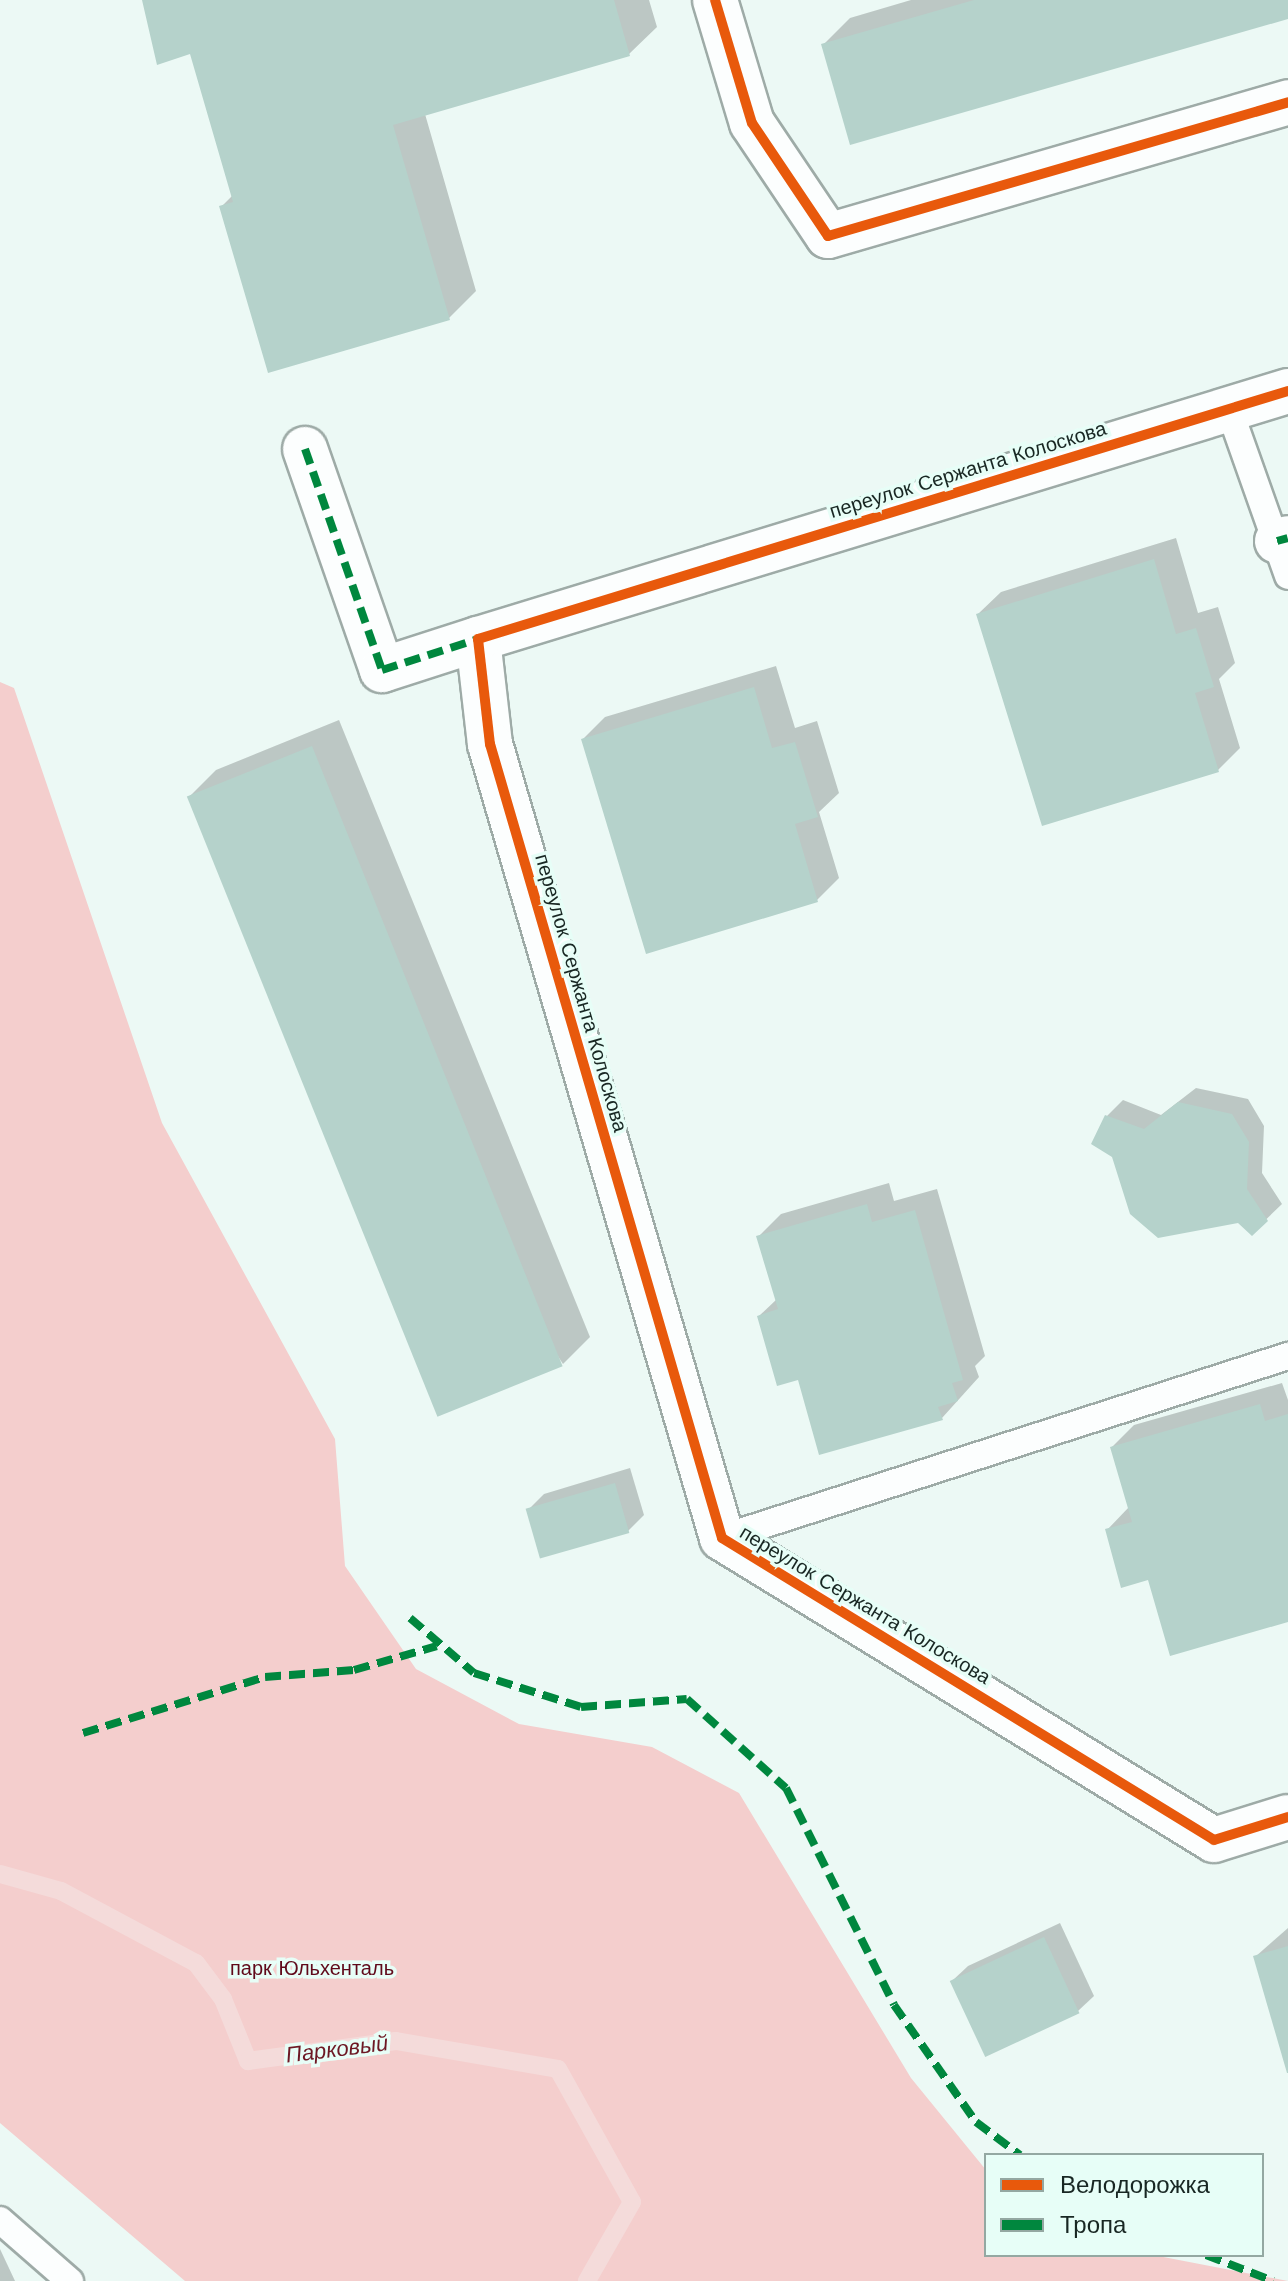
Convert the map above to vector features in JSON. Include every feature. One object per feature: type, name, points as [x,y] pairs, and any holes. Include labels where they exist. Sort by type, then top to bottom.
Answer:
[{"type":"street","points":[[715,0],[752,123],[828,236],[1288,102]]},
{"type":"street","name":"переулок Сержанта Колоскова","points":[[1288,391],[478,639],[490,744],[722,1538],[1214,1840],[1288,1817]]},
{"type":"street","points":[[305,449],[382,670],[478,639]]},
{"type":"lane","points":[[1229,409],[1284,551]]},
{"type":"lane","points":[[722,1538],[1288,1356]]},
{"type":"lane","points":[[0,2220],[70,2281]]},
{"type":"green space","name":"парк Юльхенталь","points":[[0,682],[14,688],[162,1123],[335,1439],[345,1566],[416,1669],[519,1724],[652,1747],[739,1793],[911,2078],[984,2168],[984,2257],[1163,2257],[1288,2281],[185,2281],[0,2123]]},
{"type":"building","points":[[142,0],[614,0],[630,56],[393,125],[450,320],[268,373],[219,206],[233,202],[190,54],[157,65]]},
{"type":"building","points":[[974,0],[1288,0],[1288,19],[850,145],[821,44]]},
{"type":"building","points":[[1154,559],[1176,634],[1196,628],[1214,687],[1195,693],[1219,772],[1042,826],[976,614]]},
{"type":"building","points":[[754,687],[772,748],[795,742],[818,817],[795,824],[818,902],[646,954],[581,739]]},
{"type":"building","points":[[312,746],[563,1366],[437,1417],[187,797]]},
{"type":"building","points":[[1178,1102],[1232,1114],[1249,1142],[1247,1189],[1268,1221],[1252,1236],[1238,1223],[1158,1238],[1130,1214],[1112,1157],[1091,1144],[1105,1115],[1144,1129]]},
{"type":"building","points":[[867,1204],[872,1222],[915,1210],[963,1380],[952,1383],[958,1401],[938,1407],[943,1420],[819,1455],[798,1380],[777,1386],[757,1316],[778,1309],[756,1236]]},
{"type":"building","points":[[1260,1404],[1265,1421],[1288,1414],[1288,1622],[1170,1656],[1148,1580],[1121,1588],[1105,1529],[1132,1522],[1110,1447]]},
{"type":"building","points":[[615,1483],[629,1533],[540,1559],[526,1509]]},
{"type":"building","points":[[1044,1937],[1079,2013],[985,2057],[950,1981]]},
{"type":"building","points":[[1288,1946],[1288,2073],[1287,2073],[1253,1956]]},
{"type":"waterway","name":"Парковый","points":[[0,1874],[61,1891],[196,1963],[223,1999],[248,2061],[396,2041],[558,2069],[632,2202],[587,2281]]},
{"type":"marked path","points":[[305,449],[382,670],[478,639]]},
{"type":"marked path","points":[[1277,541],[1288,538]]},
{"type":"marked path","points":[[410,1618],[474,1673],[581,1707],[687,1699],[786,1788],[894,2005],[976,2122],[1017,2153]]},
{"type":"marked path","points":[[83,1733],[265,1677],[354,1670],[437,1646]]},
{"type":"marked path","points":[[1211,2257],[1273,2281]]},
{"type":"cycle path","points":[[715,0],[752,123],[828,236],[1288,102]]},
{"type":"cycle path","points":[[1288,391],[478,639],[490,744],[722,1538],[1214,1840],[1288,1817]]}]
